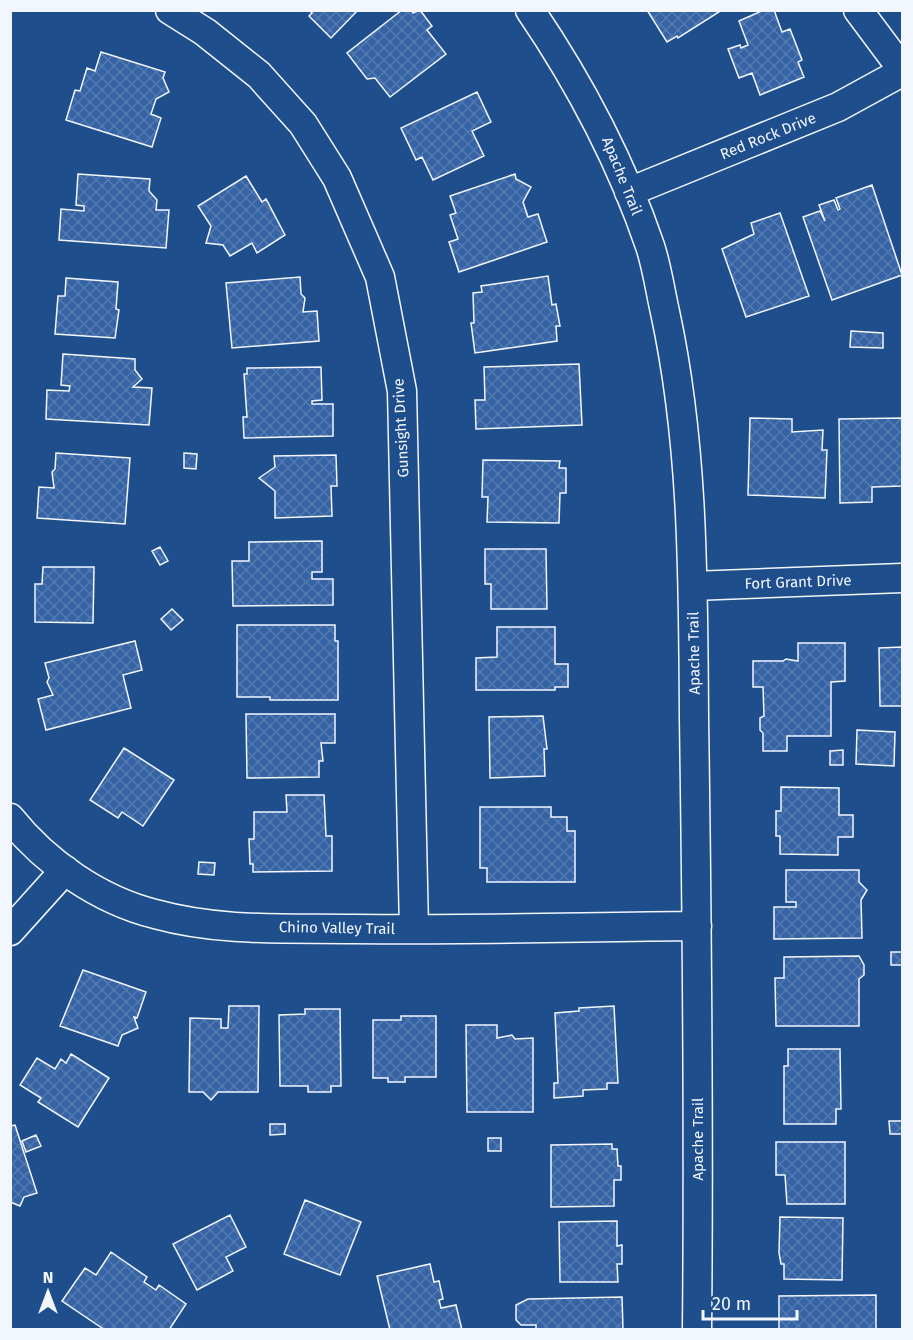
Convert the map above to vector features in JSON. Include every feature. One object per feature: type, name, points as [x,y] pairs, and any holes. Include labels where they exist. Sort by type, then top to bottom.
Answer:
[{"type":"street","name":"Gunsight Drive","points":[[170,10],[205,32],[259,75],[303,124],[337,178],[380,277],[402,391],[414,929]]},
{"type":"street","name":"Apache Trail","points":[[530,10],[598,120],[629,192],[651,249],[675,360],[688,473],[693,586],[697,926],[697,1329]]},
{"type":"street","points":[[858,10],[903,70]]},
{"type":"street","name":"Red Rock Drive","points":[[629,192],[838,107],[903,70]]},
{"type":"street","name":"Fort Grant Drive","points":[[693,586],[903,578]]},
{"type":"street","name":"Chino Valley Trail","points":[[10,818],[27,838],[65,870],[130,906],[203,925],[414,929],[697,926]]},
{"type":"street","points":[[10,931],[65,870]]},
{"type":"building","points":[[309,10],[358,10],[331,38],[309,16],[312,13]]},
{"type":"building","points":[[402,10],[411,10],[413,13],[420,10],[432,26],[427,30],[446,54],[390,97],[375,78],[367,79],[347,53]]},
{"type":"building","points":[[647,10],[722,10],[678,38],[677,36],[667,42]]},
{"type":"building","points":[[764,10],[774,10],[782,32],[790,29],[802,60],[798,62],[804,77],[760,95],[752,73],[739,78],[728,49],[748,45],[739,21]]},
{"type":"building","points":[[101,52],[165,72],[163,78],[169,92],[156,99],[151,114],[161,118],[152,147],[66,120],[75,90],[80,91],[87,68],[95,71]]},
{"type":"building","points":[[477,92],[491,122],[472,131],[484,156],[433,180],[422,157],[416,160],[401,128]]},
{"type":"building","points":[[78,174],[150,179],[149,191],[157,200],[156,210],[169,210],[166,248],[59,240],[61,209],[84,211],[84,206],[76,205]]},
{"type":"building","points":[[515,174],[516,179],[531,187],[523,202],[528,217],[538,214],[547,242],[459,272],[449,242],[458,239],[450,215],[456,213],[450,196]]},
{"type":"building","points":[[246,176],[262,202],[266,199],[285,235],[257,253],[252,243],[230,256],[223,245],[206,243],[211,226],[198,206]]},
{"type":"building","points":[[872,185],[902,275],[832,300],[803,217],[820,211],[825,221],[819,205],[834,200],[838,210],[840,209],[836,198]]},
{"type":"building","points":[[780,213],[809,296],[746,317],[722,249],[754,234],[751,223]]},
{"type":"building","points":[[548,276],[552,305],[556,304],[560,326],[556,326],[557,341],[475,353],[471,323],[474,323],[473,293],[482,292],[481,286]]},
{"type":"building","points":[[300,277],[301,294],[305,298],[303,312],[317,311],[319,341],[232,348],[226,283]]},
{"type":"building","points":[[66,278],[118,282],[116,309],[119,310],[115,338],[55,334],[58,296],[65,296]]},
{"type":"building","points":[[851,331],[883,333],[883,348],[850,347]]},
{"type":"building","points":[[63,354],[135,359],[135,370],[142,379],[133,387],[152,388],[149,425],[46,419],[47,390],[69,391],[70,386],[61,385]]},
{"type":"building","points":[[579,364],[582,425],[476,429],[475,400],[485,400],[484,367]]},
{"type":"building","points":[[321,367],[322,400],[312,401],[312,404],[333,404],[333,436],[244,438],[243,417],[247,417],[244,374],[247,374],[247,368]]},
{"type":"building","points":[[750,418],[792,419],[792,432],[823,430],[822,450],[827,450],[825,498],[748,495]]},
{"type":"building","points":[[902,418],[902,486],[872,487],[872,502],[840,503],[839,419]]},
{"type":"building","points":[[56,453],[130,458],[125,524],[37,518],[39,487],[54,488],[52,472],[55,469]]},
{"type":"building","points":[[184,453],[197,454],[196,469],[184,468]]},
{"type":"building","points":[[336,455],[337,486],[331,486],[332,516],[275,518],[275,491],[259,478],[275,467],[274,456]]},
{"type":"building","points":[[483,460],[560,461],[559,468],[566,468],[566,493],[560,493],[559,523],[487,522],[488,497],[482,497]]},
{"type":"building","points":[[322,541],[322,572],[312,572],[312,579],[333,579],[333,605],[233,606],[232,561],[249,561],[249,542]]},
{"type":"building","points":[[160,547],[168,561],[160,565],[152,551]]},
{"type":"building","points":[[485,549],[546,549],[547,609],[491,609],[491,584],[485,584]]},
{"type":"building","points":[[43,567],[94,567],[93,623],[35,622],[35,584],[42,584]]},
{"type":"building","points":[[172,609],[183,620],[171,630],[161,619]]},
{"type":"building","points":[[237,625],[335,625],[335,641],[338,641],[338,700],[270,700],[270,697],[237,697]]},
{"type":"building","points":[[497,627],[555,627],[555,664],[568,664],[568,687],[555,687],[555,690],[476,690],[476,658],[497,657]]},
{"type":"building","points":[[135,641],[142,670],[123,675],[131,708],[46,730],[38,699],[53,695],[47,682],[49,678],[45,663]]},
{"type":"building","points":[[798,643],[845,643],[845,681],[831,682],[831,736],[787,736],[787,751],[763,751],[760,718],[764,716],[763,687],[753,687],[753,661],[783,661],[786,659],[798,661]]},
{"type":"building","points":[[902,647],[902,706],[880,706],[879,648]]},
{"type":"building","points":[[246,714],[335,714],[335,743],[321,743],[323,761],[319,761],[319,777],[247,778]]},
{"type":"building","points":[[543,716],[547,749],[544,749],[545,776],[490,778],[489,717]]},
{"type":"building","points":[[857,730],[895,732],[894,766],[856,764]]},
{"type":"building","points":[[124,748],[174,780],[143,826],[122,812],[118,818],[90,800]]},
{"type":"building","points":[[843,750],[843,765],[830,765],[830,751]]},
{"type":"building","points":[[781,787],[839,788],[839,815],[853,815],[853,837],[838,837],[838,855],[780,854],[780,836],[776,836],[776,811],[781,811]]},
{"type":"building","points":[[286,795],[324,795],[326,836],[332,836],[332,871],[253,872],[253,864],[250,864],[249,839],[254,839],[254,812],[287,812]]},
{"type":"building","points":[[480,807],[551,807],[551,817],[567,817],[567,831],[575,831],[575,882],[487,882],[487,868],[480,868]]},
{"type":"building","points":[[199,862],[215,863],[214,875],[198,874]]},
{"type":"building","points":[[786,870],[859,870],[859,882],[867,890],[861,900],[862,938],[774,939],[774,907],[796,907],[796,902],[786,902]]},
{"type":"building","points":[[891,952],[902,952],[902,965],[891,965]]},
{"type":"building","points":[[859,956],[864,965],[864,975],[859,979],[859,1026],[776,1026],[775,978],[784,978],[784,957]]},
{"type":"building","points":[[83,970],[146,992],[137,1018],[134,1017],[138,1028],[122,1035],[118,1046],[60,1026]]},
{"type":"building","points":[[229,1006],[259,1006],[258,1092],[218,1092],[211,1100],[203,1092],[189,1092],[190,1018],[221,1019],[221,1028],[228,1028]]},
{"type":"building","points":[[614,1006],[618,1083],[607,1083],[607,1089],[583,1090],[583,1096],[554,1098],[554,1083],[558,1083],[555,1013],[579,1011],[579,1008]]},
{"type":"building","points":[[305,1009],[340,1009],[341,1086],[331,1086],[331,1092],[308,1092],[308,1086],[280,1086],[279,1015],[305,1014]]},
{"type":"building","points":[[401,1016],[436,1016],[436,1077],[405,1077],[405,1082],[388,1082],[388,1078],[373,1078],[373,1020],[401,1020]]},
{"type":"building","points":[[466,1025],[497,1025],[497,1038],[512,1035],[515,1039],[533,1038],[533,1112],[467,1112]]},
{"type":"building","points":[[788,1049],[840,1049],[841,1109],[836,1109],[836,1124],[784,1124],[784,1066],[788,1066]]},
{"type":"building","points":[[71,1054],[109,1078],[78,1127],[38,1102],[41,1098],[20,1085],[37,1058],[55,1069],[61,1059],[66,1063]]},
{"type":"building","points":[[889,1121],[902,1121],[902,1134],[890,1134]]},
{"type":"building","points":[[270,1124],[285,1124],[285,1134],[270,1135]]},
{"type":"building","points":[[15,1125],[37,1193],[24,1197],[20,1206],[10,1202],[10,1126]]},
{"type":"building","points":[[36,1135],[41,1146],[26,1152],[22,1141]]},
{"type":"building","points":[[488,1138],[501,1138],[501,1151],[488,1151]]},
{"type":"building","points":[[776,1142],[845,1142],[845,1204],[787,1204],[785,1175],[776,1175]]},
{"type":"building","points":[[612,1144],[612,1149],[617,1149],[618,1166],[621,1166],[621,1180],[614,1180],[614,1206],[551,1207],[551,1145]]},
{"type":"building","points":[[305,1200],[361,1222],[340,1275],[284,1254]]},
{"type":"building","points":[[230,1215],[246,1247],[226,1257],[233,1271],[197,1290],[173,1244]]},
{"type":"building","points":[[780,1217],[843,1218],[842,1280],[784,1279],[784,1264],[781,1264],[779,1253]]},
{"type":"building","points":[[617,1221],[617,1246],[622,1245],[622,1264],[617,1264],[618,1282],[560,1282],[559,1222]]},
{"type":"building","points":[[111,1252],[147,1277],[144,1282],[156,1290],[159,1285],[186,1304],[169,1330],[105,1330],[62,1301],[85,1268],[96,1275]]},
{"type":"building","points":[[430,1264],[434,1282],[439,1281],[443,1299],[439,1300],[441,1308],[456,1305],[462,1330],[390,1330],[377,1276]]},
{"type":"building","points":[[876,1295],[876,1330],[779,1330],[779,1296]]},
{"type":"building","points":[[622,1297],[623,1329],[536,1330],[536,1325],[521,1325],[516,1320],[516,1305],[528,1299]]}]
